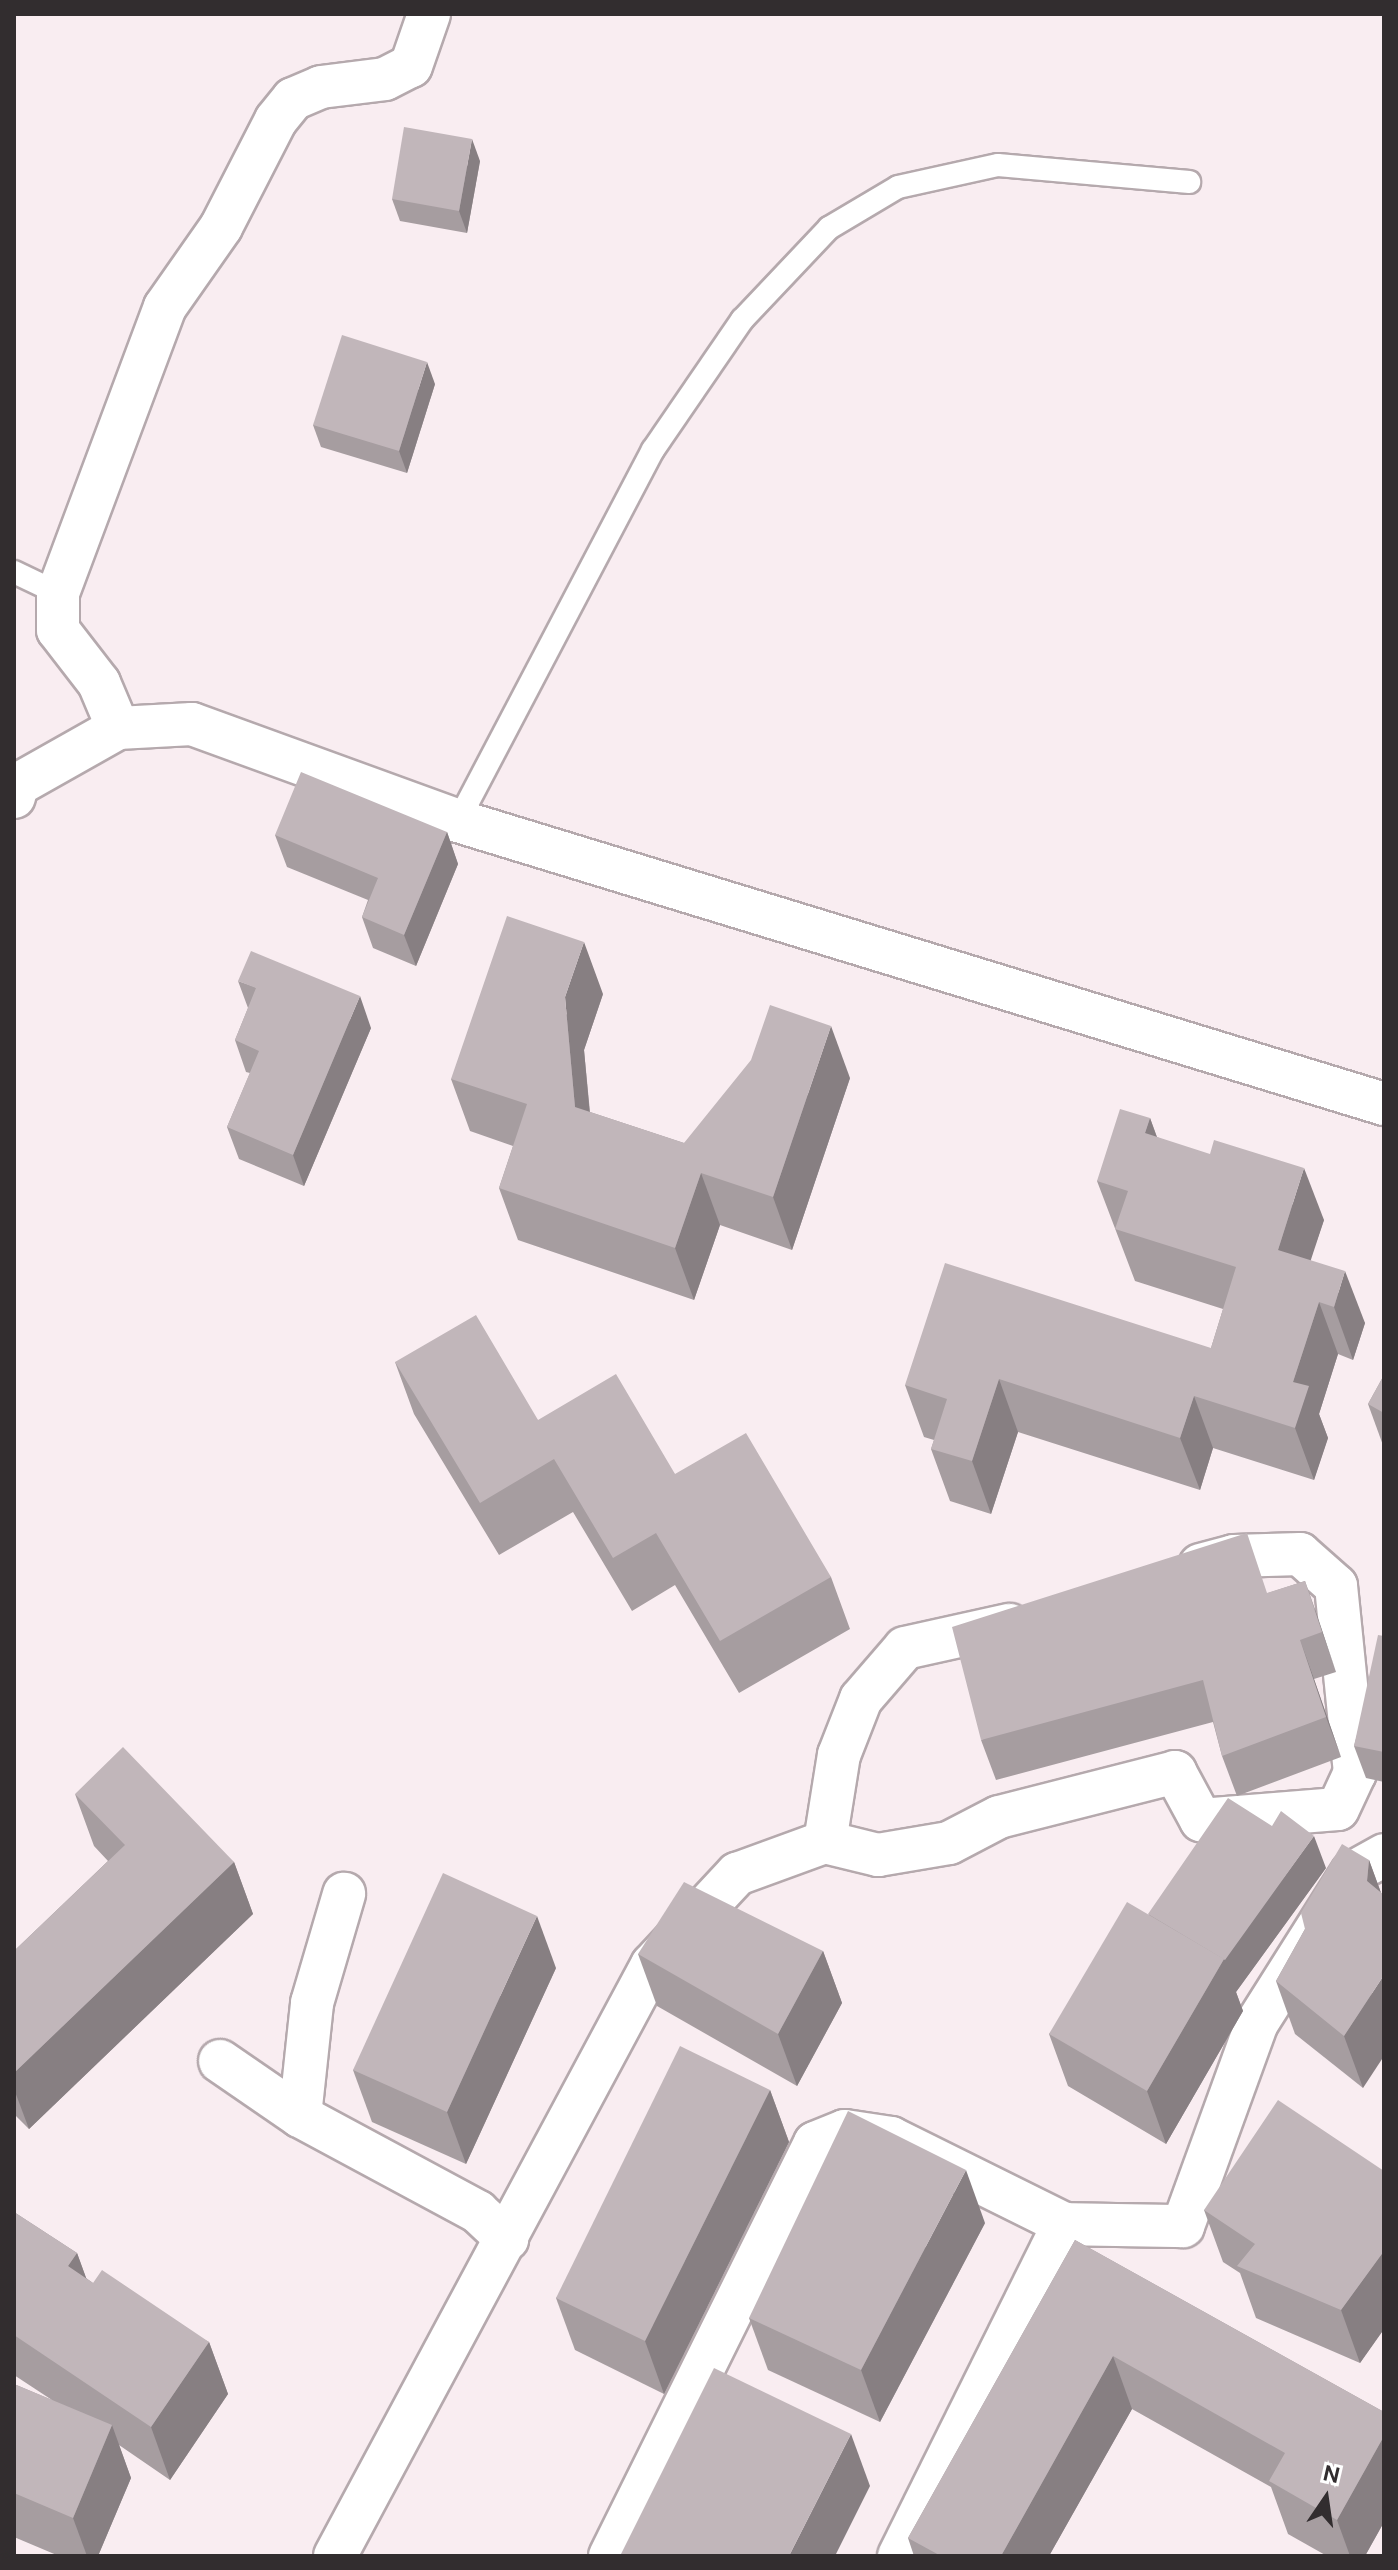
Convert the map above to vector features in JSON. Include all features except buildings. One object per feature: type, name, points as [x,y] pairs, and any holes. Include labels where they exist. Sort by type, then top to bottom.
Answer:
[{"type":"street","points":[[118,728],[99,683],[58,630],[58,593],[165,307],[221,227],[276,120],[293,99],[321,87],[385,79],[411,66],[429,14]]},
{"type":"street","points":[[14,797],[17,785],[118,728],[192,724],[458,821],[1384,1104]]},
{"type":"street","points":[[335,2556],[652,1965],[737,1874],[825,1842],[878,1855],[949,1843],[999,1817],[1175,1772],[1201,1820],[1338,1809],[1355,1773],[1336,1586],[1300,1554],[1234,1556],[1167,1571]]},
{"type":"street","points":[[825,1842],[844,1741],[861,1699],[905,1648],[1003,1627],[1042,1608]]},
{"type":"street","points":[[610,2556],[710,2392],[815,2143],[845,2131],[891,2138],[1064,2224],[1183,2226],[1257,2023],[1352,1873],[1384,1855]]},
{"type":"street","points":[[300,2116],[312,2003],[344,1894]]},
{"type":"street","points":[[220,2061],[300,2116],[478,2212],[507,2239]]},
{"type":"street","points":[[899,2556],[1064,2224]]},
{"type":"lane","points":[[458,821],[653,450],[742,320],[829,228],[898,187],[998,165],[1189,182]]},
{"type":"lane","points":[[14,572],[58,593]]}]
